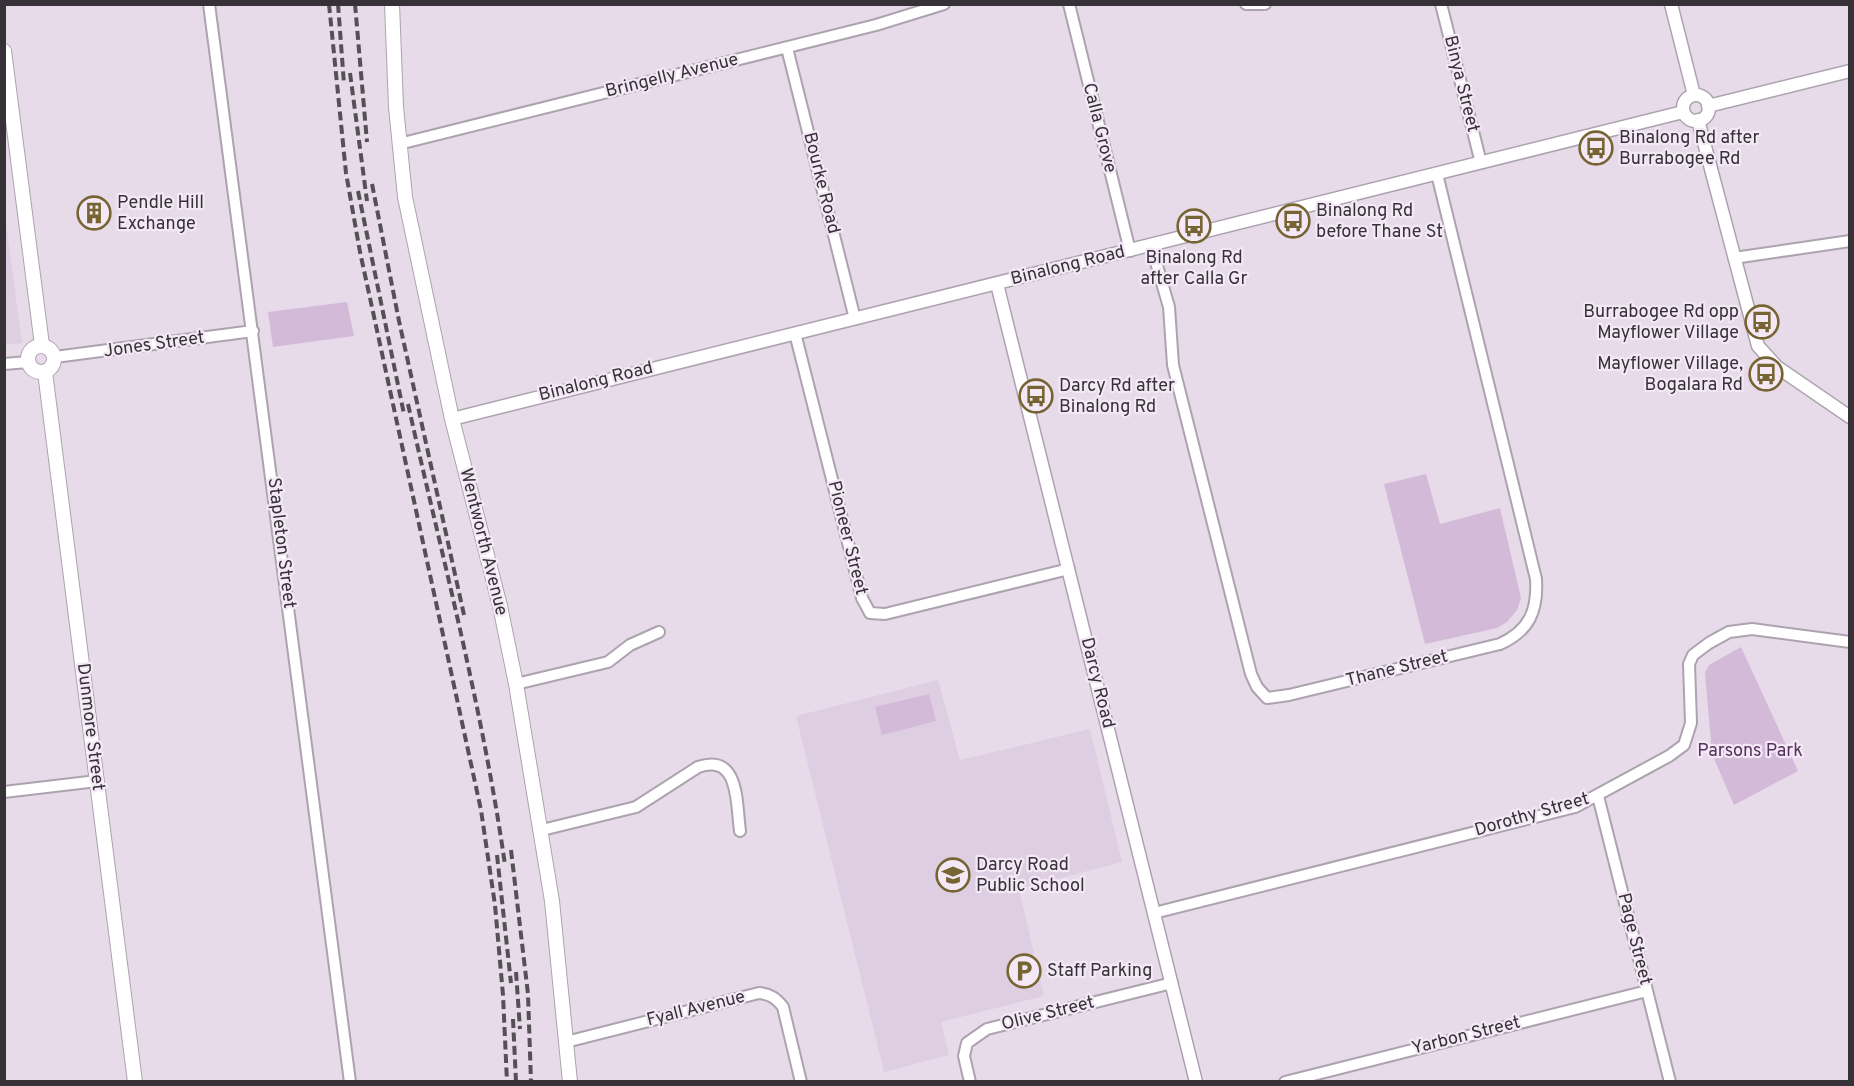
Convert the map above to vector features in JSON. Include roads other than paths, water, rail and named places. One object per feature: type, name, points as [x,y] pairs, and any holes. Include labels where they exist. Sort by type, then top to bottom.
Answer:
[{"type":"main road","name":"Wentworth Avenue","points":[[392,4],[399,144],[405,196],[452,419],[500,606],[516,684],[552,901],[570,1082]]},
{"type":"main road","points":[[4,51],[42,345]]},
{"type":"main road","points":[[42,345],[51,350],[55,357],[54,365],[45,372],[33,369],[28,362],[32,349],[42,345]]},
{"type":"main road","name":"Dunmore Street","points":[[45,372],[135,1082]]},
{"type":"street","name":"Stapleton Street","points":[[209,4],[350,1082]]},
{"type":"street","name":"Bringelly Avenue","points":[[399,144],[787,48],[944,4]]},
{"type":"street","name":"Calla Grove","points":[[1069,4],[1130,251]]},
{"type":"street","points":[[1246,4],[1265,4]]},
{"type":"street","name":"Binya Street","points":[[1441,4],[1481,163]]},
{"type":"street","points":[[1671,4],[1694,95]]},
{"type":"street","name":"Bourke Road","points":[[787,48],[855,319]]},
{"type":"street","points":[[1708,106],[1850,71]]},
{"type":"street","points":[[1694,95],[1704,99],[1708,106],[1706,115],[1698,120],[1690,120],[1683,112],[1684,102],[1694,95]]},
{"type":"street","name":"Binalong Road","points":[[452,419],[1683,112]]},
{"type":"street","points":[[1698,120],[1752,328],[1762,353],[1777,367],[1850,417]]},
{"type":"street","name":"Thane Street","points":[[1151,246],[1169,307],[1173,365],[1251,674],[1257,687],[1267,698],[1289,695],[1500,644],[1525,628],[1534,614],[1537,597],[1536,579],[1437,174]]},
{"type":"street","points":[[1734,258],[1850,241]]},
{"type":"street","name":"Darcy Road","points":[[998,284],[1197,1082]]},
{"type":"street","name":"Jones Street","points":[[55,357],[253,331]]},
{"type":"street","name":"Pioneer Street","points":[[795,333],[862,598],[870,613],[885,614],[1069,569]]},
{"type":"street","points":[[4,364],[28,362]]},
{"type":"street","name":"Dorothy Street","points":[[1154,913],[1575,807],[1669,756],[1684,745],[1691,723],[1689,664],[1693,655],[1709,643],[1729,632],[1752,629],[1850,642]]},
{"type":"street","points":[[516,684],[608,662],[630,645],[659,632]]},
{"type":"street","points":[[542,830],[636,807],[698,767],[709,763],[719,765],[732,776],[740,831]]},
{"type":"street","points":[[4,792],[97,781]]},
{"type":"street","name":"Page Street","points":[[1598,796],[1670,1082]]},
{"type":"street","name":"Olive Street","points":[[970,1082],[964,1056],[967,1043],[981,1032],[1172,983]]},
{"type":"street","name":"Yarbon Street","points":[[1285,1082],[1647,991]]},
{"type":"street","name":"Fyall Avenue","points":[[566,1042],[759,993],[768,994],[777,999],[783,1007],[801,1082]]},
{"type":"railway","points":[[329,4],[346,173],[360,252],[481,810],[495,905],[503,995],[507,1082]]},
{"type":"railway","points":[[338,4],[344,84]]},
{"type":"railway","points":[[355,4],[367,142]]},
{"type":"railway","points":[[350,73],[367,201]]},
{"type":"railway","points":[[372,184],[399,321],[464,615]]},
{"type":"railway","points":[[358,191],[404,414]]},
{"type":"railway","points":[[408,404],[474,691],[505,865]]},
{"type":"railway","points":[[511,850],[528,994],[531,1082]]},
{"type":"railway","points":[[497,855],[511,983]]},
{"type":"railway","points":[[516,972],[520,1029]]},
{"type":"railway","points":[[513,1019],[516,1082]]},
{"type":"place","name":"Binalong Rd after Burrabogee Rd","points":[[1596,148]]},
{"type":"place","name":"Pendle Hill Exchange","points":[[94,213]]},
{"type":"place","name":"Binalong Rd before Thane St","points":[[1293,221]]},
{"type":"place","name":"Binalong Rd after Calla Gr","points":[[1194,226]]},
{"type":"place","name":"Burrabogee Rd opp Mayflower Village","points":[[1762,322]]},
{"type":"place","name":"Mayflower Village, Bogalara Rd","points":[[1766,374]]},
{"type":"place","name":"Darcy Rd after Binalong Rd","points":[[1036,396]]},
{"type":"place","name":"Darcy Road Public School","points":[[953,875]]},
{"type":"place","name":"Staff Parking","points":[[1024,971]]},
{"type":"park label","name":"Parsons Park","points":[[1750,751]]}]
